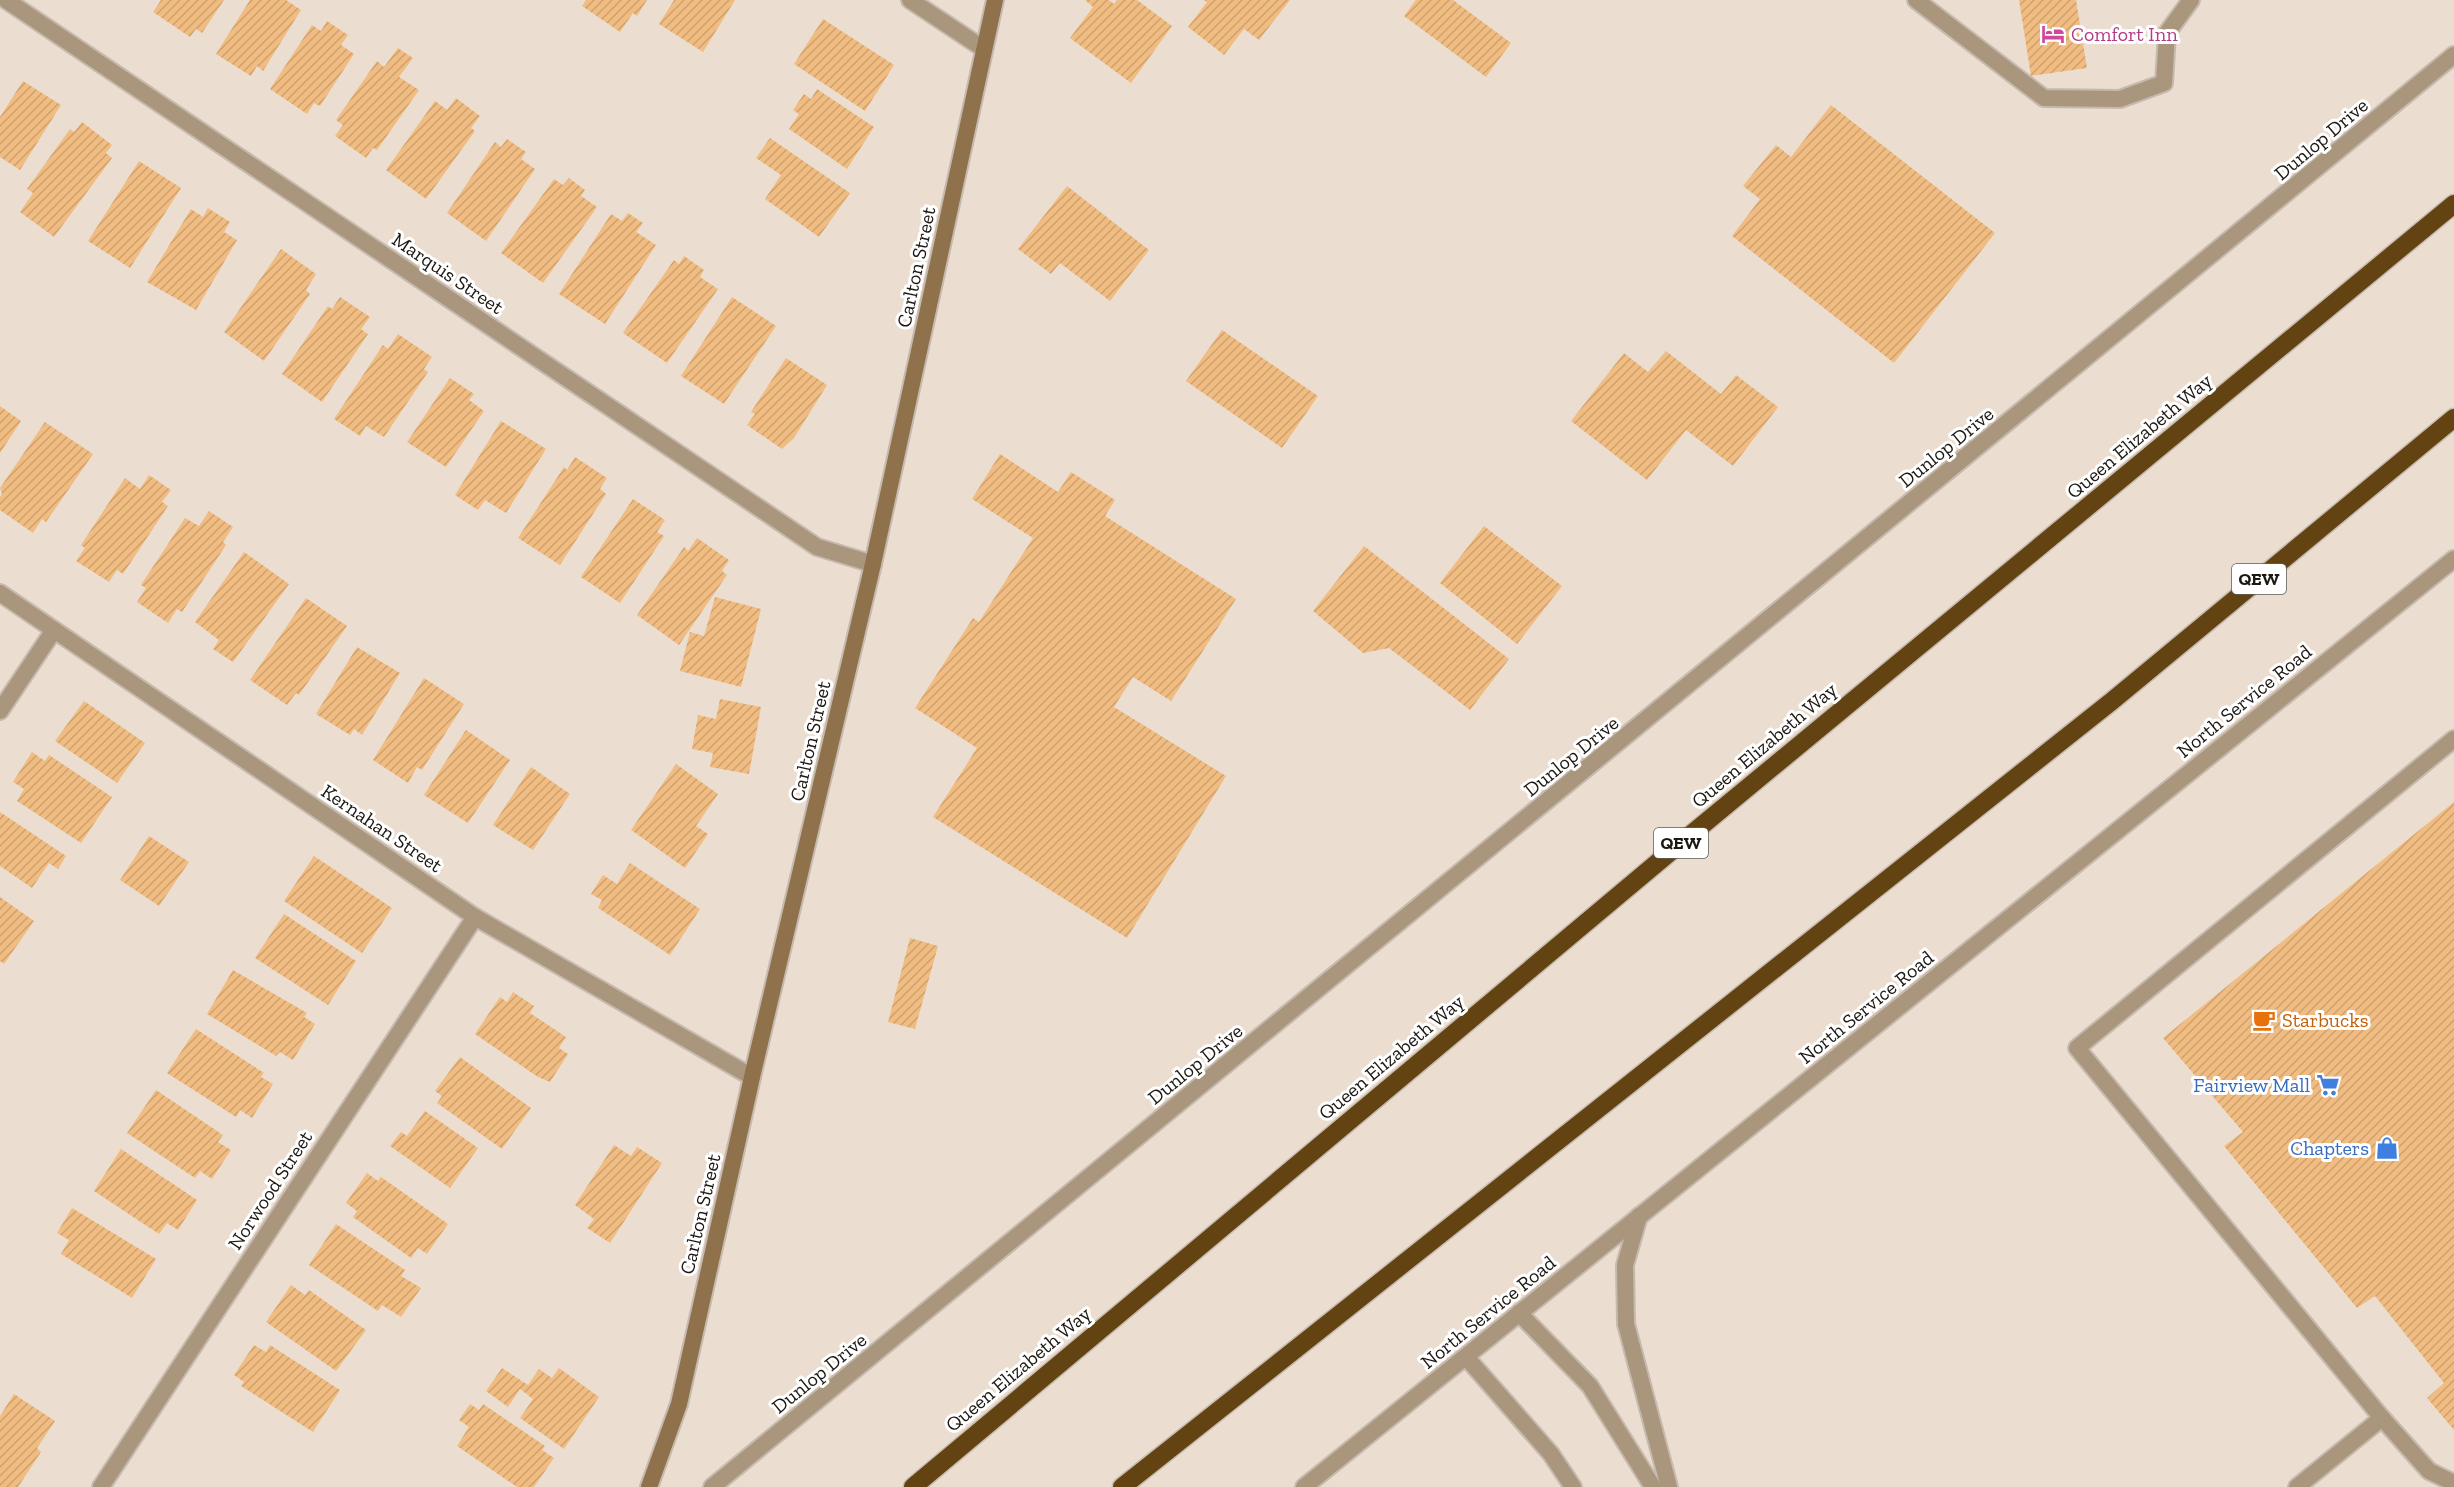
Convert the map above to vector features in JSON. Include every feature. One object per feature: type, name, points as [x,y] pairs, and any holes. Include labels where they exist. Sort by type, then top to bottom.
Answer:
[{"type":"highway","name":"Queen Elizabeth Way","points":[[913,1487],[1703,825],[2454,204]]},
{"type":"highway","name":"QEW","points":[[1122,1487],[2104,708],[2454,418]]},
{"type":"main road","name":"Carlton Street","points":[[650,1487],[679,1404],[752,1077],[873,564],[995,0]]},
{"type":"street","name":"Marquis Street","points":[[6,0],[817,547],[873,564]]},
{"type":"street","points":[[910,0],[984,49]]},
{"type":"street","points":[[1916,0],[2044,98],[2120,99],[2164,83],[2167,33],[2191,0]]},
{"type":"street","name":"Dunlop Drive","points":[[712,1487],[2454,55]]},
{"type":"street","name":"North Service Road","points":[[1304,1487],[2454,559]]},
{"type":"street","name":"Kernahan Street","points":[[0,593],[475,916],[752,1077]]},
{"type":"street","points":[[0,711],[54,630]]},
{"type":"street","points":[[2454,739],[2077,1048],[2382,1418],[2429,1471],[2454,1483]]},
{"type":"street","name":"Norwood Street","points":[[101,1487],[475,916]]},
{"type":"street","points":[[1640,1216],[1625,1265],[1626,1324],[1669,1487]]},
{"type":"street","points":[[1519,1313],[1590,1386],[1653,1487]]},
{"type":"street","points":[[1466,1357],[1551,1454],[1573,1487]]},
{"type":"street","points":[[2297,1487],[2382,1418]]},
{"type":"building","points":[[161,0],[224,0],[202,33],[196,29],[190,37],[153,12]]},
{"type":"building","points":[[250,0],[286,0],[301,10],[263,71],[257,66],[251,76],[216,54]]},
{"type":"building","points":[[586,0],[647,0],[637,16],[633,13],[620,32],[582,6]]},
{"type":"building","points":[[674,0],[735,0],[703,52],[659,24]]},
{"type":"building","points":[[1085,0],[1109,0],[1114,4],[1117,0],[1137,0],[1172,26],[1131,83],[1070,38],[1093,7]]},
{"type":"building","points":[[1204,0],[1290,0],[1259,40],[1244,29],[1224,55],[1188,27],[1207,2]]},
{"type":"building","points":[[1416,0],[1453,0],[1511,43],[1486,77],[1404,16]]},
{"type":"building","name":"Comfort Inn","points":[[2019,0],[2076,0],[2087,68],[2031,76]]},
{"type":"building","points":[[823,19],[894,65],[865,111],[794,64]]},
{"type":"building","points":[[327,21],[348,35],[341,45],[354,54],[320,106],[314,103],[307,114],[270,89],[312,25],[321,31]]},
{"type":"building","points":[[398,48],[413,58],[399,77],[419,90],[377,150],[373,148],[366,158],[335,136],[343,125],[336,120],[377,61],[384,67]]},
{"type":"building","points":[[23,81],[61,105],[20,170],[0,157],[0,117]]},
{"type":"building","points":[[817,89],[874,127],[847,169],[789,129],[799,114],[793,110],[804,94],[811,99]]},
{"type":"building","points":[[456,98],[480,116],[471,128],[475,131],[426,199],[386,170],[435,101],[447,110]]},
{"type":"building","points":[[1831,105],[1995,233],[1894,363],[1732,236],[1760,199],[1743,186],[1776,145],[1791,157]]},
{"type":"building","points":[[82,122],[112,145],[106,153],[112,158],[54,237],[20,212],[33,193],[27,189],[70,129],[74,132]]},
{"type":"building","points":[[770,138],[850,193],[819,237],[765,199],[781,175],[756,158]]},
{"type":"building","points":[[507,139],[526,152],[521,159],[535,169],[486,241],[447,213],[495,142],[501,147]]},
{"type":"building","points":[[139,161],[181,188],[130,268],[88,241]]},
{"type":"building","points":[[569,178],[585,190],[581,196],[597,207],[543,283],[501,253],[554,179],[563,185]]},
{"type":"building","points":[[1067,186],[1149,250],[1110,301],[1060,263],[1051,274],[1018,249]]},
{"type":"building","points":[[208,208],[230,222],[224,232],[237,240],[196,310],[147,282],[191,209],[203,217]]},
{"type":"building","points":[[628,213],[643,223],[636,232],[656,245],[605,324],[559,294],[611,214],[622,221]]},
{"type":"building","points":[[281,249],[316,274],[306,290],[310,294],[264,361],[224,332]]},
{"type":"building","points":[[684,256],[704,270],[700,277],[718,289],[667,363],[623,333],[674,260],[679,264]]},
{"type":"building","points":[[340,297],[370,317],[361,329],[368,334],[322,402],[282,374],[328,306],[332,309]]},
{"type":"building","points":[[732,297],[776,326],[724,404],[681,376]]},
{"type":"building","points":[[1222,330],[1318,396],[1282,448],[1186,381]]},
{"type":"building","points":[[398,334],[432,357],[424,369],[428,372],[384,437],[366,426],[360,436],[334,419],[383,345],[388,349]]},
{"type":"building","points":[[1666,351],[1721,394],[1736,375],[1778,407],[1733,466],[1686,430],[1647,480],[1571,421],[1624,353],[1648,372]]},
{"type":"building","points":[[786,358],[827,385],[794,438],[782,449],[747,425],[755,414],[751,412]]},
{"type":"building","points":[[450,378],[474,394],[469,400],[484,411],[446,467],[407,442]]},
{"type":"building","points":[[0,406],[21,421],[0,453]]},
{"type":"building","points":[[501,421],[546,449],[506,513],[485,500],[478,510],[455,495]]},
{"type":"building","points":[[45,422],[93,454],[46,522],[42,519],[33,533],[0,510],[2,494],[0,488]]},
{"type":"building","points":[[1000,454],[1058,492],[1071,472],[1115,500],[1105,516],[1236,599],[1171,701],[1133,677],[1114,707],[1226,776],[1127,938],[933,817],[977,748],[915,708],[973,618],[979,622],[1033,538],[972,499]]},
{"type":"building","points":[[575,457],[607,478],[600,489],[606,494],[560,565],[518,538],[564,467],[567,470]]},
{"type":"building","points":[[149,475],[171,490],[162,502],[168,506],[123,574],[117,570],[109,582],[76,561],[85,548],[81,545],[125,478],[140,489]]},
{"type":"building","points":[[633,499],[665,520],[657,532],[664,536],[620,603],[581,577]]},
{"type":"building","points":[[209,511],[233,527],[223,542],[226,545],[182,612],[177,609],[168,623],[137,602],[146,588],[141,585],[185,518],[199,526]]},
{"type":"building","points":[[1484,526],[1562,586],[1517,644],[1440,583]]},
{"type":"building","points":[[697,538],[729,560],[722,571],[727,575],[679,645],[637,615],[684,547],[688,551]]},
{"type":"building","points":[[1364,546],[1509,659],[1470,710],[1389,648],[1363,653],[1313,611]]},
{"type":"building","points":[[244,552],[289,584],[233,662],[213,649],[219,640],[195,622]]},
{"type":"building","points":[[715,597],[761,609],[741,687],[680,671],[690,632],[704,636]]},
{"type":"building","points":[[306,598],[347,626],[299,695],[296,693],[287,705],[250,680]]},
{"type":"building","points":[[357,647],[400,673],[362,735],[354,729],[350,735],[316,714]]},
{"type":"building","points":[[424,678],[464,704],[422,770],[417,767],[408,783],[373,760]]},
{"type":"building","points":[[720,699],[761,707],[749,774],[710,767],[713,753],[692,749],[698,715],[716,719]]},
{"type":"building","points":[[84,701],[145,743],[117,783],[55,741]]},
{"type":"building","points":[[466,730],[510,760],[468,823],[424,795]]},
{"type":"building","points":[[32,752],[45,761],[49,755],[112,797],[81,843],[17,801],[24,789],[13,782]]},
{"type":"building","points":[[676,764],[718,794],[696,826],[708,834],[685,868],[631,830]]},
{"type":"building","points":[[531,767],[570,794],[533,850],[493,825]]},
{"type":"building","name":"Fairview Mall","points":[[2454,802],[2454,1430],[2427,1398],[2444,1383],[2375,1296],[2357,1308],[2224,1146],[2243,1132],[2163,1038]]},
{"type":"building","points":[[0,812],[66,856],[58,869],[49,863],[32,888],[0,866]]},
{"type":"building","points":[[149,836],[189,862],[159,906],[120,880]]},
{"type":"building","points":[[314,856],[392,908],[362,953],[284,901]]},
{"type":"building","points":[[630,863],[700,909],[670,955],[598,908],[602,900],[591,894],[603,875],[617,884]]},
{"type":"building","points":[[0,897],[34,921],[4,964],[0,961]]},
{"type":"building","points":[[284,914],[356,961],[328,1005],[255,958]]},
{"type":"building","points":[[910,938],[938,946],[915,1029],[888,1022]]},
{"type":"building","points":[[233,970],[307,1013],[304,1017],[315,1024],[293,1060],[280,1052],[276,1056],[207,1014]]},
{"type":"building","points":[[513,992],[534,1006],[530,1013],[566,1037],[559,1048],[568,1054],[550,1082],[538,1077],[475,1034],[500,997],[507,1002]]},
{"type":"building","points":[[196,1029],[264,1073],[261,1077],[273,1084],[252,1118],[240,1110],[236,1117],[167,1073]]},
{"type":"building","points":[[460,1057],[531,1108],[502,1149],[437,1103],[442,1096],[435,1091]]},
{"type":"building","points":[[156,1090],[223,1135],[218,1142],[231,1150],[212,1179],[200,1171],[195,1178],[127,1133]]},
{"type":"building","points":[[425,1111],[478,1148],[450,1188],[390,1146],[401,1132],[407,1136]]},
{"type":"building","points":[[614,1145],[631,1156],[637,1147],[662,1163],[610,1243],[587,1228],[594,1219],[575,1205]]},
{"type":"building","points":[[121,1149],[197,1200],[178,1230],[167,1223],[159,1234],[94,1191]]},
{"type":"building","points":[[367,1173],[378,1181],[381,1177],[448,1224],[427,1254],[418,1248],[411,1258],[353,1217],[357,1211],[346,1203]]},
{"type":"building","points":[[72,1208],[156,1259],[132,1298],[61,1254],[69,1240],[57,1233]]},
{"type":"building","points":[[336,1224],[405,1270],[401,1276],[421,1288],[401,1317],[382,1305],[378,1311],[309,1265]]},
{"type":"building","points":[[291,1285],[305,1295],[309,1290],[366,1330],[336,1371],[266,1322]]},
{"type":"building","points":[[254,1345],[266,1352],[270,1345],[340,1390],[313,1432],[241,1386],[244,1382],[234,1375]]},
{"type":"building","points":[[502,1368],[528,1385],[539,1369],[552,1378],[559,1368],[599,1397],[564,1449],[520,1418],[533,1399],[520,1389],[508,1407],[486,1391]]},
{"type":"building","points":[[14,1394],[55,1421],[37,1448],[41,1452],[18,1487],[0,1487],[0,1416]]},
{"type":"building","points":[[470,1404],[479,1410],[483,1404],[545,1446],[542,1450],[554,1458],[534,1487],[517,1487],[457,1446],[469,1427],[459,1420]]},
{"type":"place","name":"Comfort Inn","points":[[2053,34]]},
{"type":"place","name":"Starbucks","points":[[2264,1020]]},
{"type":"place","name":"Fairview Mall","points":[[2328,1085]]},
{"type":"place","name":"Chapters","points":[[2387,1148]]}]
